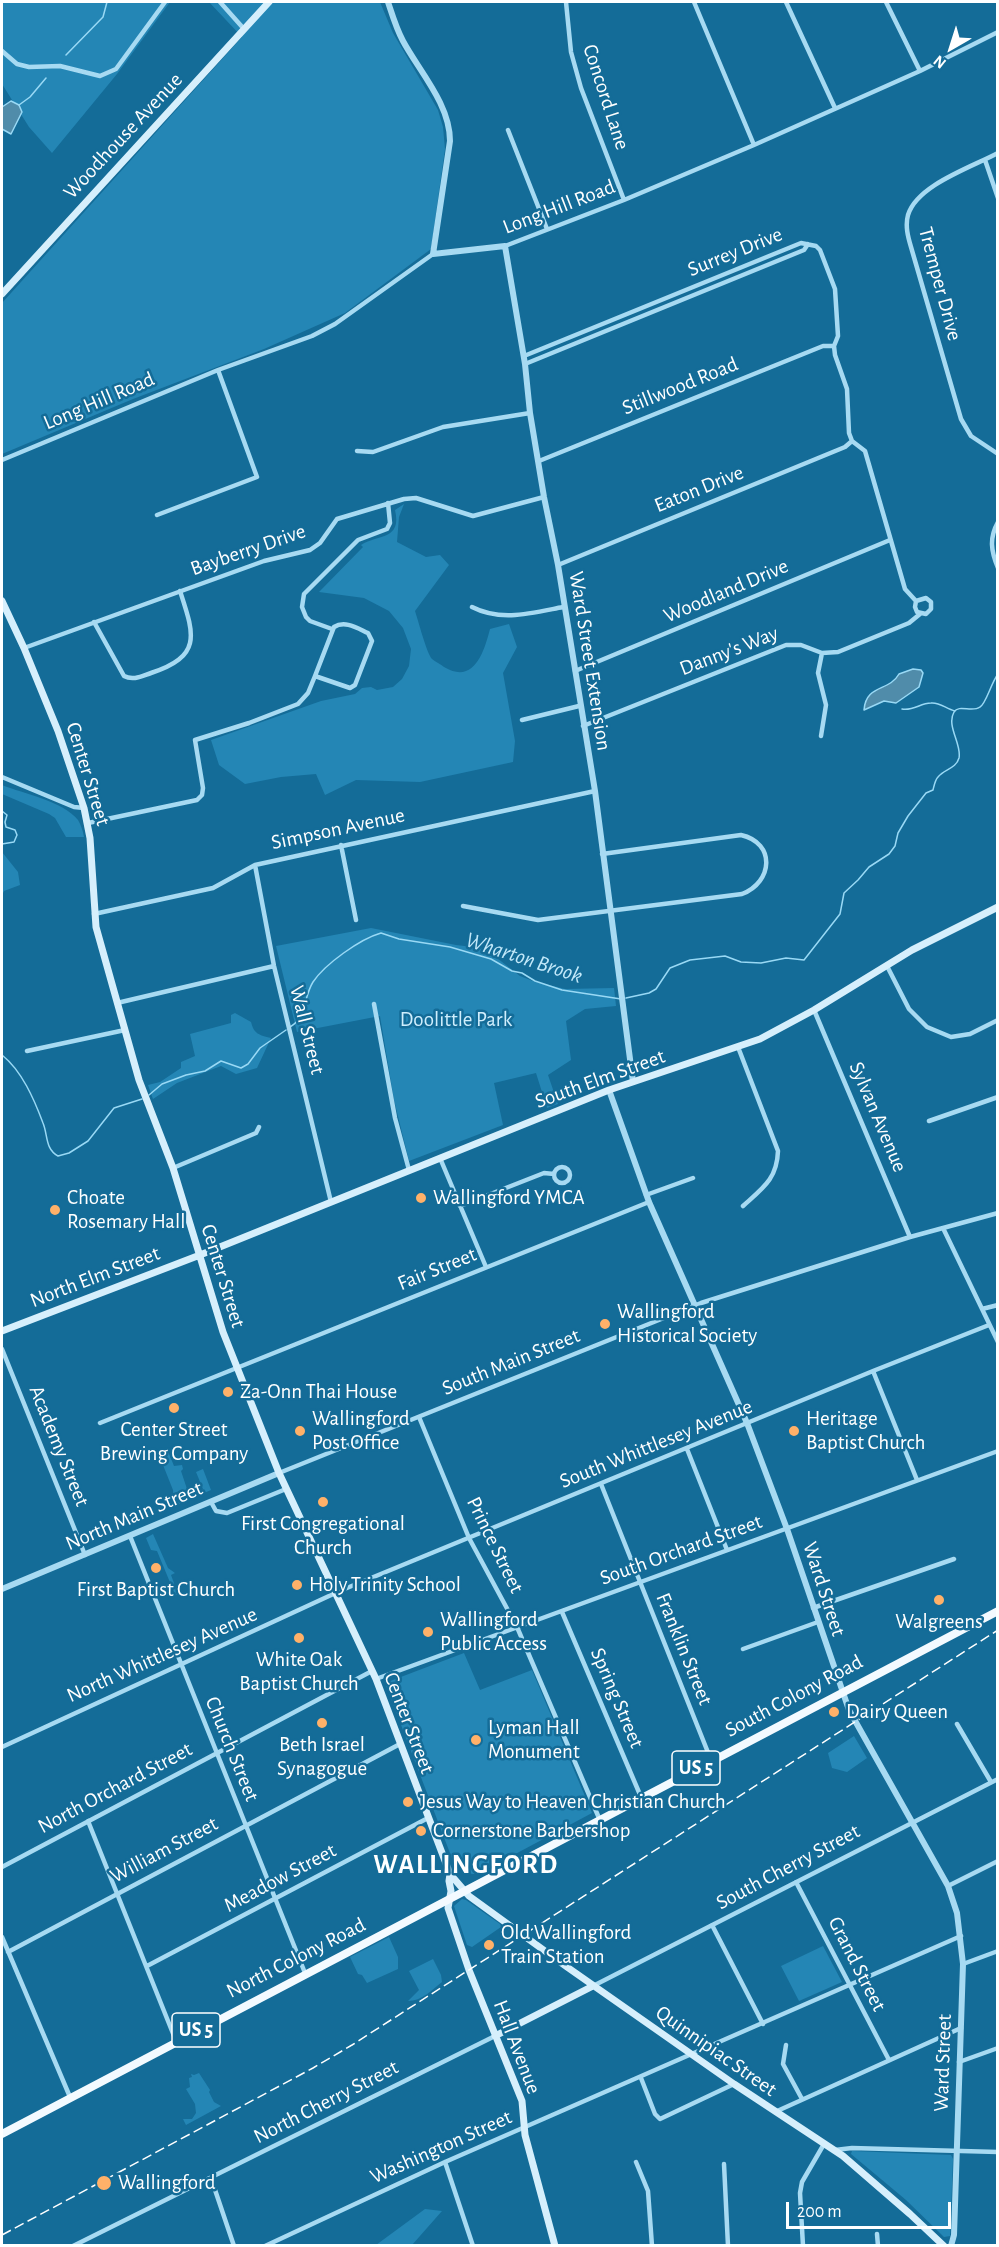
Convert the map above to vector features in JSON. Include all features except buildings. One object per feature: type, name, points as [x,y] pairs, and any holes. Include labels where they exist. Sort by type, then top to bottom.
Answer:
[{"type":"main road","name":"Woodhouse Avenue","points":[[2,294],[269,2]]},
{"type":"main road","name":"Center Street","points":[[2,601],[58,731],[84,808],[88,823],[94,914],[117,1003],[143,1091],[173,1168],[223,1332],[286,1489],[376,1679],[450,1874],[464,1891]]},
{"type":"main road","name":"South Elm Street","points":[[200,1255],[609,1090],[738,1047],[774,1032],[814,1011],[912,950],[998,907]]},
{"type":"main road","name":"North Elm Street","points":[[2,1330],[200,1255]]},
{"type":"main road","name":"South Colony Road","points":[[449,1899],[599,1818],[998,1611]]},
{"type":"main road","name":"Center Street","points":[[449,1899],[450,1874]]},
{"type":"main road","name":"Quinnipiac Street","points":[[464,1891],[593,1986],[775,2112],[835,2150],[867,2175],[944,2246]]},
{"type":"main road","name":"North Colony Road","points":[[2,2134],[305,1972],[449,1899]]},
{"type":"main road","name":"Hall Avenue","points":[[449,1899],[448,1908],[456,1934],[522,2101],[525,2128],[555,2246]]},
{"type":"main road","name":"North Cherry Street","points":[[495,2036],[593,1986]]},
{"type":"street","points":[[2,51],[17,64],[29,67],[60,66],[90,75],[107,74],[116,69],[165,2]]},
{"type":"street","points":[[220,2],[244,29]]},
{"type":"street","points":[[387,2],[402,39],[442,108],[448,124],[450,141],[434,254]]},
{"type":"street","name":"Concord Lane","points":[[566,2],[571,52],[580,88],[624,200]]},
{"type":"street","points":[[694,2],[754,145]]},
{"type":"street","points":[[786,2],[835,108]]},
{"type":"street","points":[[886,2],[920,71]]},
{"type":"street","name":"Long Hill Road","points":[[2,460],[218,370],[312,336],[335,324],[434,254],[505,246],[624,200],[920,71],[998,32]]},
{"type":"street","points":[[508,130],[547,229]]},
{"type":"street","name":"Tremper Drive","points":[[998,153],[925,191],[911,208],[907,226],[910,247],[961,419],[971,436],[998,454]]},
{"type":"street","points":[[985,160],[998,198]]},
{"type":"street","name":"Surrey Drive","points":[[524,356],[801,243],[808,244],[804,250],[525,364]]},
{"type":"street","points":[[808,244],[820,250],[836,289],[838,336],[834,346],[847,389],[849,432],[852,441],[865,451],[905,589],[916,602],[916,610],[920,614],[929,612],[931,602],[922,598],[916,602]]},
{"type":"street","name":"Ward Street Extension","points":[[505,246],[524,356],[538,462],[558,564],[579,706],[595,791],[633,1082]]},
{"type":"street","name":"Stillwood Road","points":[[538,462],[823,346],[834,346]]},
{"type":"street","points":[[158,515],[258,477],[218,370]]},
{"type":"street","points":[[357,452],[373,452],[443,427],[530,413]]},
{"type":"street","name":"Eaton Drive","points":[[558,564],[834,452],[852,441]]},
{"type":"street","name":"Bayberry Drive","points":[[24,648],[264,561],[310,550],[320,543],[338,519],[388,503],[416,498],[473,516],[544,497]]},
{"type":"street","points":[[332,629],[310,621],[306,617],[302,607],[304,594],[357,540],[387,529],[390,520],[388,503]]},
{"type":"street","points":[[998,522],[991,540],[992,554],[998,568]]},
{"type":"street","name":"Woodland Drive","points":[[575,671],[890,540]]},
{"type":"street","points":[[94,622],[124,676],[132,679],[163,669],[180,659],[190,642],[191,624],[180,591]]},
{"type":"street","points":[[472,607],[486,614],[500,617],[563,607]]},
{"type":"street","name":"Danny's Way","points":[[583,726],[786,645],[801,645],[822,653],[838,652],[909,623],[920,614]]},
{"type":"street","points":[[88,823],[197,800],[202,795],[203,788],[195,740],[298,704],[308,693],[332,629],[338,624],[345,624],[368,633],[372,641],[355,685],[350,688],[315,676]]},
{"type":"street","points":[[821,736],[826,705],[818,673],[822,653]]},
{"type":"street","points":[[522,720],[579,706]]},
{"type":"street","points":[[2,777],[74,807],[84,808]]},
{"type":"street","name":"Simpson Avenue","points":[[94,914],[213,888],[255,865],[595,791]]},
{"type":"street","points":[[463,906],[538,920],[742,894],[753,889],[762,880],[767,870],[766,857],[752,838],[735,835],[602,854]]},
{"type":"street","points":[[341,845],[356,920]]},
{"type":"street","name":"Wall Street","points":[[255,865],[274,966],[331,1202]]},
{"type":"street","points":[[117,1003],[274,966]]},
{"type":"street","points":[[887,966],[909,1009],[927,1027],[951,1037],[970,1034],[998,1020]]},
{"type":"street","points":[[374,1004],[395,1118],[409,1170]]},
{"type":"street","name":"Sylvan Avenue","points":[[814,1011],[910,1237]]},
{"type":"street","points":[[27,1051],[125,1030]]},
{"type":"street","points":[[738,1047],[778,1151],[777,1166],[773,1176],[743,1206]]},
{"type":"street","name":"Ward Street","points":[[609,1090],[646,1195],[747,1423],[855,1722],[948,1886],[957,1912],[963,1964],[954,2235],[951,2246]]},
{"type":"street","points":[[929,1121],[998,1097]]},
{"type":"street","points":[[173,1168],[255,1133],[259,1127]]},
{"type":"street","points":[[440,1158],[486,1267]]},
{"type":"street","points":[[460,1206],[544,1173],[554,1174]]},
{"type":"street","points":[[646,1195],[693,1178]]},
{"type":"street","name":"Fair Street","points":[[100,1423],[649,1202]]},
{"type":"street","name":"South Main Street","points":[[279,1473],[695,1305],[910,1237],[998,1213]]},
{"type":"street","points":[[943,1228],[998,1342]]},
{"type":"street","points":[[982,1310],[998,1305]]},
{"type":"street","name":"South Whittlesey Avenue","points":[[336,1593],[989,1325]]},
{"type":"street","name":"Academy Street","points":[[2,1349],[85,1555]]},
{"type":"street","points":[[873,1371],[917,1480]]},
{"type":"street","name":"Prince Street","points":[[419,1418],[469,1538],[517,1627],[599,1818]]},
{"type":"street","points":[[687,1449],[727,1550]]},
{"type":"street","name":"South Orchard Street","points":[[376,1679],[998,1451]]},
{"type":"street","name":"North Main Street","points":[[2,1589],[279,1473]]},
{"type":"street","name":"Franklin Street","points":[[601,1484],[711,1760]]},
{"type":"street","points":[[211,1502],[216,1511],[227,1513],[286,1489]]},
{"type":"street","name":"Church Street","points":[[130,1536],[305,1972]]},
{"type":"street","points":[[813,1608],[954,1559]]},
{"type":"street","name":"North Whittlesey Avenue","points":[[2,1747],[336,1593]]},
{"type":"street","name":"Spring Street","points":[[562,1612],[641,1797]]},
{"type":"street","points":[[742,1649],[818,1622]]},
{"type":"street","name":"North Orchard Street","points":[[2,1867],[372,1671]]},
{"type":"street","points":[[957,1724],[991,1782]]},
{"type":"street","name":"William Street","points":[[8,1952],[400,1744]]},
{"type":"street","name":"South Cherry Street","points":[[593,1986],[998,1779]]},
{"type":"street","name":"Meadow Street","points":[[147,1966],[428,1818]]},
{"type":"street","points":[[88,1821],[176,2041]]},
{"type":"street","points":[[948,1886],[998,1861]]},
{"type":"street","name":"Grand Street","points":[[796,1882],[889,2061]]},
{"type":"street","points":[[712,1925],[763,2024]]},
{"type":"street","name":"Washington Street","points":[[265,2246],[445,2162],[961,1936]]},
{"type":"street","points":[[2,1937],[70,2097]]},
{"type":"street","points":[[963,1964],[998,1952]]},
{"type":"street","points":[[775,2112],[961,2028]]},
{"type":"street","name":"North Cherry Street","points":[[73,2246],[495,2036]]},
{"type":"street","points":[[786,2045],[783,2064],[802,2099]]},
{"type":"street","points":[[959,2062],[998,2048]]},
{"type":"street","points":[[640,2078],[655,2114],[660,2119],[734,2084]]},
{"type":"street","points":[[803,2246],[800,2193],[802,2182],[825,2143]]},
{"type":"street","points":[[835,2150],[852,2148],[998,2152]]},
{"type":"street","points":[[445,2162],[473,2246]]},
{"type":"street","points":[[636,2162],[648,2192],[652,2246]]},
{"type":"street","points":[[724,2164],[728,2246]]},
{"type":"street","points":[[212,2178],[234,2246]]},
{"type":"street","points":[[877,2234],[878,2246]]},
{"type":"green space","points":[[2,2],[170,2],[117,74],[52,153],[29,127],[2,84]]},
{"type":"green space","points":[[209,2],[380,2],[393,33],[438,110],[443,127],[445,149],[431,249],[345,313],[264,349],[133,399],[2,454],[2,303],[242,37]]},
{"type":"green space","points":[[404,504],[399,517],[397,542],[426,557],[440,555],[449,565],[415,611],[432,659],[454,671],[463,672],[470,669],[481,656],[490,629],[509,624],[517,647],[503,673],[515,741],[513,762],[420,782],[356,780],[325,795],[316,774],[281,777],[245,784],[219,765],[211,740],[321,701],[355,694],[362,688],[371,687],[377,690],[393,687],[402,679],[409,666],[411,649],[403,628],[389,611],[364,598],[319,592],[363,547],[361,545],[392,531],[396,520],[395,510]]},
{"type":"green space","points":[[2,785],[53,803],[71,813],[78,820],[84,837],[66,837],[55,818],[2,794]]},
{"type":"green space","points":[[2,852],[18,872],[20,885],[4,891],[2,895]]},
{"type":"green space","name":"Doolittle Park","points":[[371,928],[481,948],[520,976],[565,989],[614,988],[616,1006],[585,1009],[566,1021],[571,1060],[548,1075],[558,1104],[547,1108],[536,1073],[494,1083],[503,1125],[409,1161],[394,1100],[380,1016],[297,1032],[276,946]]},
{"type":"green space","points":[[235,1013],[251,1022],[258,1033],[271,1038],[257,1068],[236,1074],[221,1066],[177,1083],[153,1099],[148,1085],[160,1082],[181,1068],[181,1062],[195,1056],[190,1034],[231,1023],[231,1015]]},
{"type":"green space","points":[[168,1451],[174,1466],[182,1465],[181,1471],[190,1498],[203,1489],[196,1472],[203,1469],[211,1490],[174,1506],[173,1490],[159,1455]]},
{"type":"green space","points":[[153,1534],[168,1568],[175,1573],[171,1575],[178,1594],[170,1598],[168,1595],[174,1592],[157,1551],[151,1550],[146,1538]]},
{"type":"green space","points":[[464,1653],[480,1690],[532,1670],[592,1813],[478,1874],[463,1872],[453,1861],[385,1683]]},
{"type":"green space","points":[[854,1736],[867,1758],[847,1772],[832,1768],[828,1753]]},
{"type":"green space","points":[[462,1899],[500,1924],[501,1927],[472,1947],[467,1945],[454,1906]]},
{"type":"green space","points":[[389,1937],[398,1957],[398,1969],[367,1983],[362,1975],[358,1974],[350,1957]]},
{"type":"green space","points":[[823,1946],[842,1982],[799,2001],[781,1966]]},
{"type":"green space","points":[[433,1959],[442,1982],[431,1992],[413,2001],[408,2001],[419,1990],[409,1971]]},
{"type":"green space","points":[[199,2073],[210,2090],[214,2102],[221,2106],[186,2125],[183,2119],[192,2119],[196,2113],[195,2104],[186,2089],[190,2087],[191,2074]]},
{"type":"green space","points":[[852,2151],[951,2155],[953,2159],[950,2236],[944,2237],[906,2200],[851,2154]]},
{"type":"green space","points":[[425,2209],[442,2211],[412,2245],[376,2245]]},
{"type":"shaded area","points":[[11,101],[19,105],[22,112],[11,134],[2,129],[2,107]]},
{"type":"shaded area","points":[[913,669],[921,670],[923,673],[919,687],[896,703],[884,701],[864,710],[873,692],[890,684],[899,674]]},
{"type":"waterway","points":[[66,55],[103,17],[107,2]]},
{"type":"waterway","points":[[19,105],[30,97],[46,78]]},
{"type":"waterway","name":"Wharton Brook","points":[[626,998],[649,993],[656,989],[670,968],[690,960],[725,956],[741,962],[761,963],[786,958],[804,960],[840,914],[844,893],[869,867],[889,854],[908,816],[926,793],[933,790],[938,777],[957,762],[959,753],[952,723],[954,712],[959,709],[980,707],[998,674]]},
{"type":"waterway","points":[[902,709],[934,703],[955,711]]},
{"type":"waterway","name":"Wharton Brook","points":[[2,811],[7,815],[6,827],[15,830],[17,835],[14,842],[2,844]]},
{"type":"waterway","name":"Wharton Brook","points":[[290,1027],[302,1013],[310,988],[319,975],[353,946],[381,933],[399,939],[450,947],[491,959],[512,971],[562,990],[621,999]]},
{"type":"waterway","name":"Wharton Brook","points":[[149,1095],[162,1084],[205,1071],[221,1061],[241,1068],[248,1064],[260,1048],[286,1030]]},
{"type":"waterway","name":"Wharton Brook","points":[[2,1055],[16,1069],[27,1086],[43,1123],[49,1146],[58,1156],[69,1153],[88,1141],[114,1108],[142,1099]]},
{"type":"railway","points":[[2,2235],[352,2045],[998,1630]]},
{"type":"place","name":"Wallingford YMCA","points":[[421,1198]]},
{"type":"place","name":"Choate Rosemary Hall","points":[[55,1210]]},
{"type":"place","name":"Wallingford Historical Society","points":[[605,1324]]},
{"type":"place","name":"Za-Onn Thai House","points":[[228,1392]]},
{"type":"place","name":"Center Street Brewing Company","points":[[174,1408]]},
{"type":"place","name":"Wallingford Post Office","points":[[300,1431]]},
{"type":"place","name":"Heritage Baptist Church","points":[[794,1431]]},
{"type":"place","name":"First Congregational Church","points":[[323,1502]]},
{"type":"place","name":"First Baptist Church","points":[[156,1568]]},
{"type":"place","name":"Holy Trinity School","points":[[297,1585]]},
{"type":"place","name":"Walgreens","points":[[939,1600]]},
{"type":"place","name":"Wallingford Public Access","points":[[428,1632]]},
{"type":"place","name":"White Oak Baptist Church","points":[[299,1638]]},
{"type":"place","name":"Dairy Queen","points":[[834,1712]]},
{"type":"place","name":"Beth Israel Synagogue","points":[[322,1723]]},
{"type":"place","name":"Lyman Hall Monument","points":[[476,1740]]},
{"type":"place","name":"Jesus Way to Heaven Christian Church","points":[[408,1802]]},
{"type":"place","name":"Cornerstone Barbershop","points":[[421,1831]]},
{"type":"place","name":"Old Wallingford Train Station","points":[[489,1945]]},
{"type":"place","name":"Wallingford","points":[[104,2183]]},
{"type":"district","name":"WALLINGFORD","points":[[466,1865]]}]
